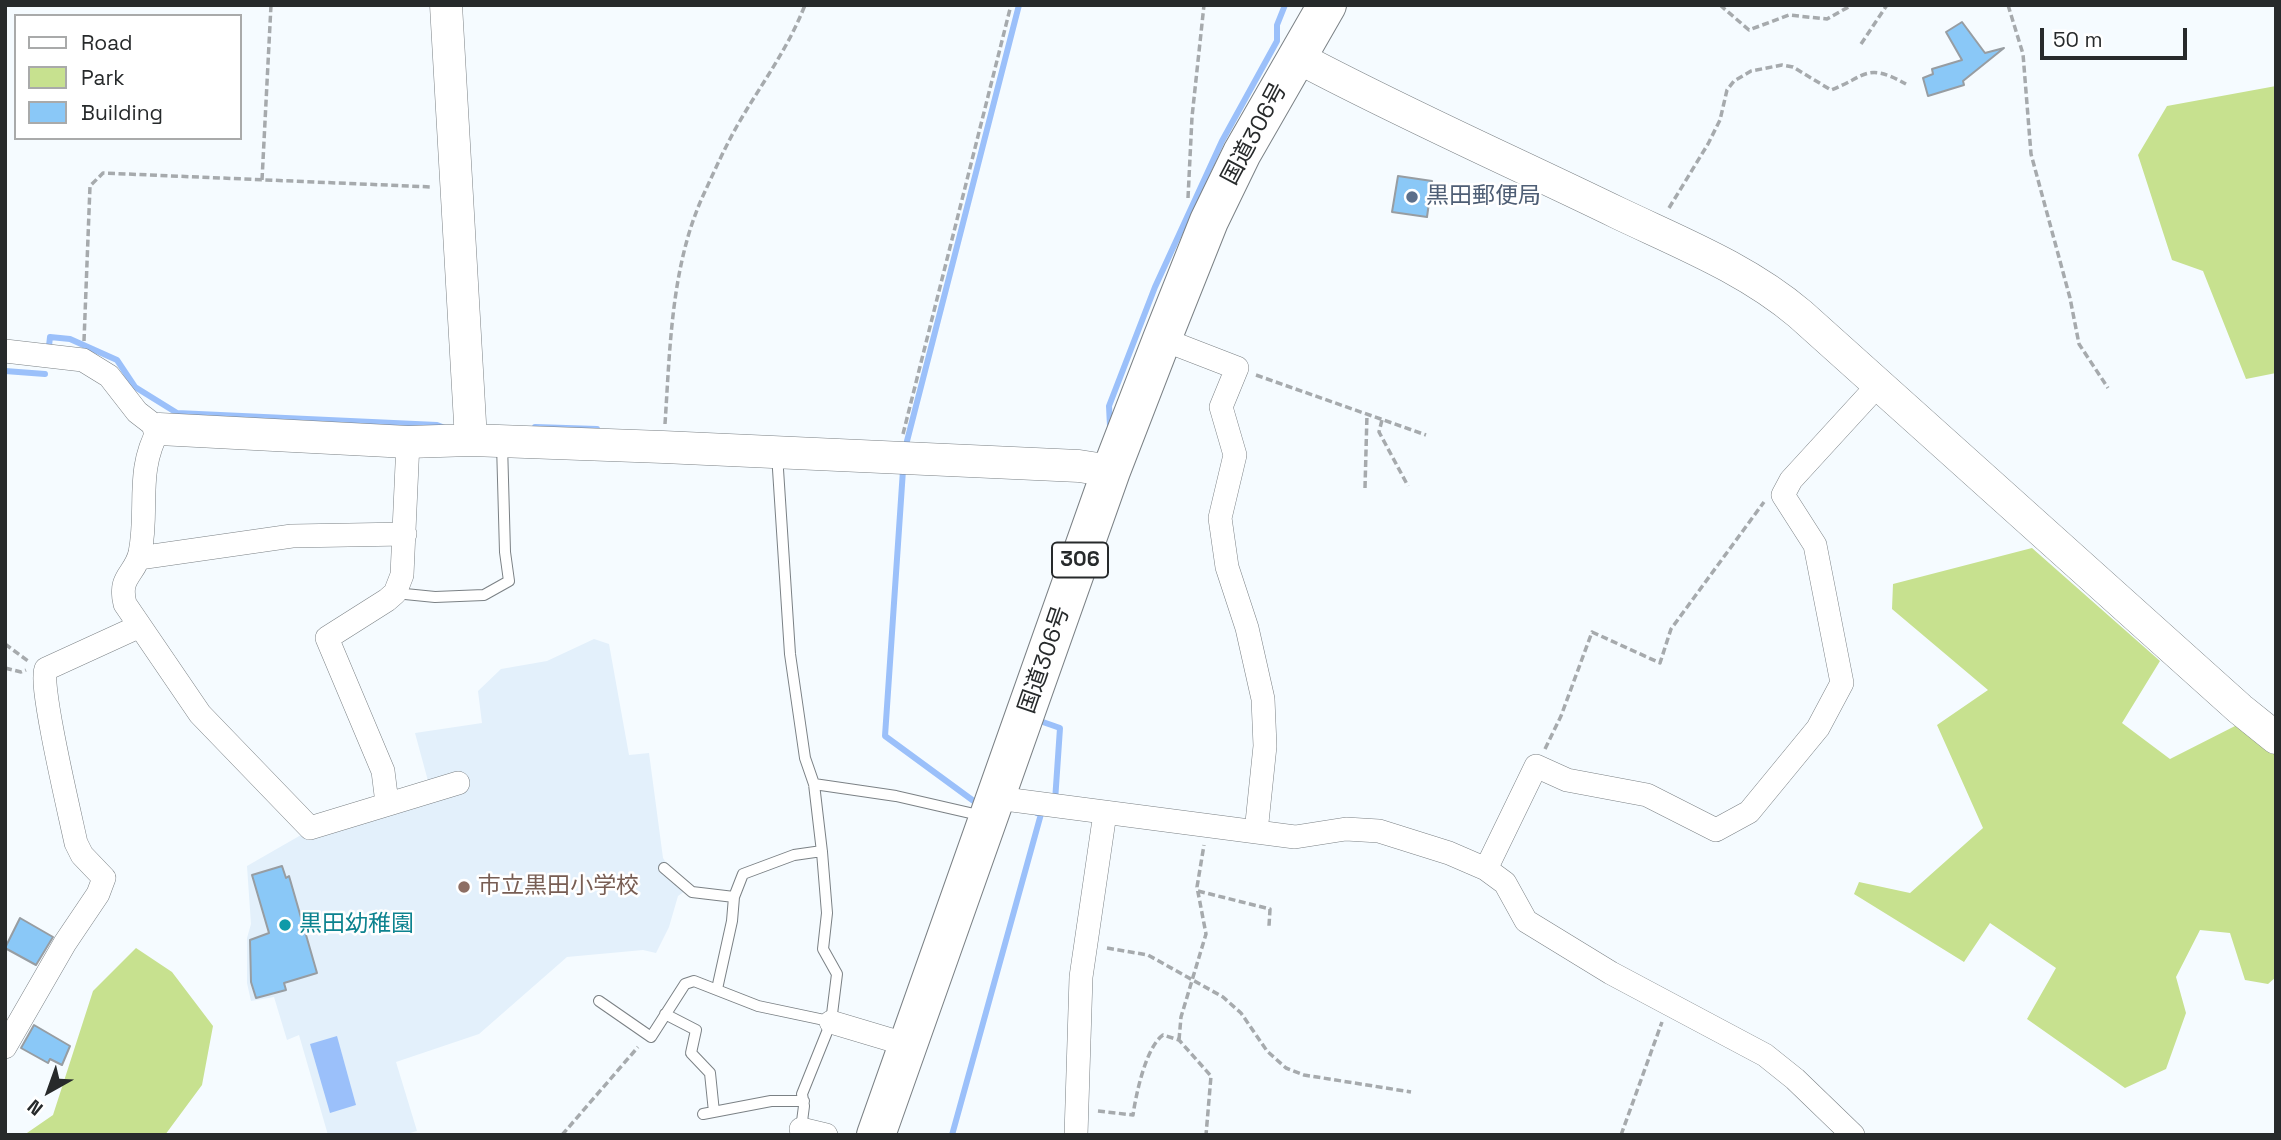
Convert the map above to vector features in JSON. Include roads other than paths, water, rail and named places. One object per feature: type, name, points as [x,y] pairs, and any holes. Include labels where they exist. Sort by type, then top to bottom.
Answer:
[{"type":"highway","name":"国道306号","points":[[876,1135],[1111,471],[1161,339],[1215,210],[1248,141],[1327,5]]},
{"type":"street","points":[[446,5],[456,188],[486,441]]},
{"type":"street","points":[[1297,57],[1484,152],[1656,231],[1765,288],[2276,738]]},
{"type":"street","points":[[1161,339],[1237,368],[1221,407],[1235,455],[1220,518],[1224,554],[1247,628],[1263,699],[1265,746],[1256,832]]},
{"type":"street","points":[[5,351],[83,360],[109,376],[137,412],[159,429],[408,442],[486,441],[900,457],[1079,466],[1111,471]]},
{"type":"street","points":[[1486,869],[1536,766],[1567,780],[1647,795],[1716,830],[1749,813],[1818,728],[1842,683],[1815,545],[1783,495],[1791,480],[1878,385]]},
{"type":"street","points":[[159,429],[149,447],[144,472],[139,558],[124,580],[122,592],[125,604],[200,714],[310,828],[458,783]]},
{"type":"street","points":[[387,803],[383,771],[327,638],[374,610],[395,593],[402,575],[408,442]]},
{"type":"street","points":[[139,558],[292,536],[405,534]]},
{"type":"street","points":[[5,1047],[65,943],[98,894],[104,878],[82,855],[76,843],[45,702],[43,673],[46,669],[140,626]]},
{"type":"street","points":[[993,808],[1105,813],[1295,837],[1346,829],[1379,831],[1449,853],[1486,869],[1511,890],[1526,921],[1564,941],[1611,973],[1765,1055],[1795,1079],[1853,1135]]},
{"type":"street","points":[[1076,1135],[1079,1109],[1081,976],[1105,813]]},
{"type":"street","points":[[830,1021],[908,1045]]},
{"type":"street","points":[[801,1129],[826,1135]]},
{"type":"lane","points":[[395,593],[435,597],[484,595],[509,581],[486,441]]},
{"type":"lane","points":[[777,452],[790,654],[805,758],[814,785],[822,851],[827,913],[823,949],[837,974],[830,1021],[802,1094],[804,1101],[801,1129]]},
{"type":"lane","points":[[814,785],[993,808]]},
{"type":"lane","points":[[717,989],[732,921],[734,897],[746,871],[767,867],[794,855],[822,851]]},
{"type":"lane","points":[[664,868],[692,892],[734,897]]},
{"type":"lane","points":[[599,1001],[651,1037],[689,982],[699,982],[758,1006],[830,1021]]},
{"type":"lane","points":[[666,1014],[696,1030],[691,1053],[710,1073],[708,1113],[771,1101],[804,1101]]},
{"type":"water","points":[[337,1036],[356,1105],[330,1113],[310,1044]]},
{"type":"waterway","points":[[907,441],[1019,5]]},
{"type":"waterway","points":[[1110,426],[1109,406],[1155,287],[1222,141],[1277,41],[1277,25],[1285,5]]},
{"type":"waterway","points":[[49,346],[50,337],[70,339],[117,360],[135,387],[177,413],[437,425],[445,428]]},
{"type":"waterway","points":[[5,371],[45,374]]},
{"type":"waterway","points":[[535,427],[597,429]]},
{"type":"waterway","points":[[903,470],[885,736],[975,802]]},
{"type":"waterway","points":[[1040,721],[1060,728],[1055,801]]},
{"type":"waterway","points":[[952,1135],[1041,814],[1037,813]]},
{"type":"place","name":"黒田郵便局","points":[[1412,197]]},
{"type":"place","name":"市立黒田小学校","points":[[464,887]]},
{"type":"place","name":"黒田幼稚園","points":[[285,925]]}]
